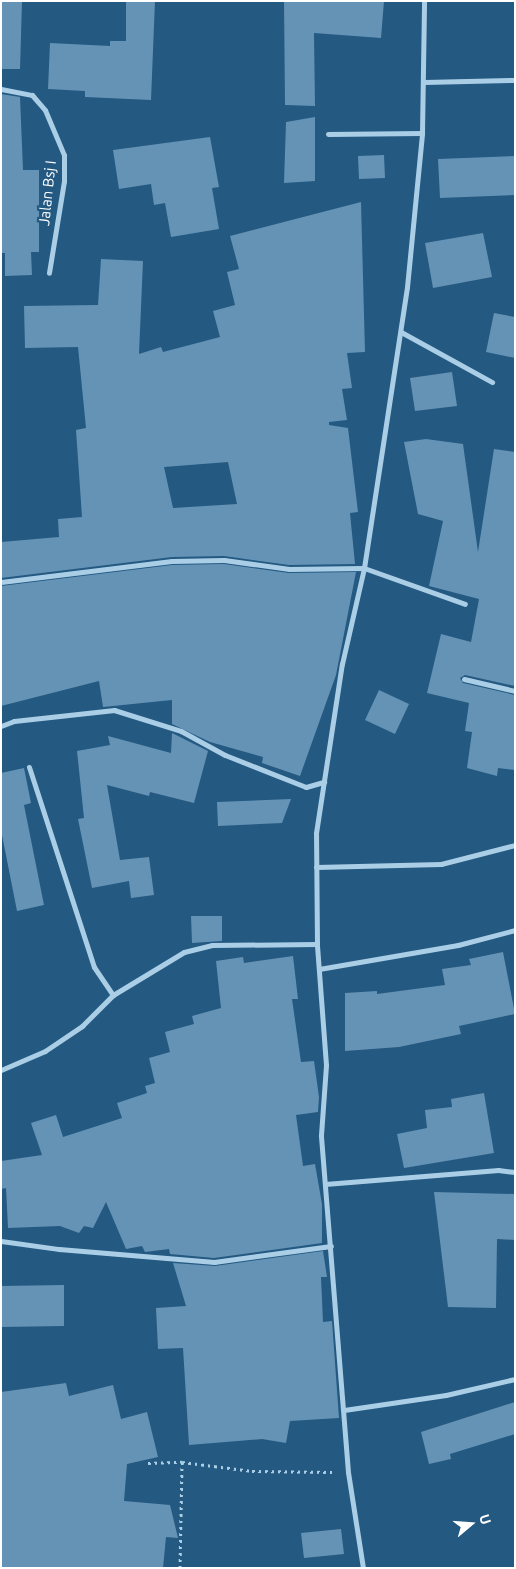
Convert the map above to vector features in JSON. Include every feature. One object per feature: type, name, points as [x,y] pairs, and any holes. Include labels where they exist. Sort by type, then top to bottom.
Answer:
[{"type":"street","points":[[363,1568],[348,1472],[321,1135],[326,1065],[319,969],[316,833],[342,664],[364,568],[401,332],[422,133],[424,1]]},
{"type":"street","points":[[424,82],[515,80]]},
{"type":"street","name":"Jalan Bsj I","points":[[1,89],[32,95],[45,110],[64,155],[64,181],[49,273]]},
{"type":"street","points":[[328,134],[422,133]]},
{"type":"street","points":[[401,332],[492,382]]},
{"type":"street","points":[[1,582],[199,559],[289,568],[364,568],[465,604]]},
{"type":"street","points":[[464,679],[515,691]]},
{"type":"street","points":[[1,726],[14,721],[114,710],[181,731],[225,755],[306,786],[324,782]]},
{"type":"street","points":[[29,767],[94,968],[113,995]]},
{"type":"street","points":[[316,868],[441,864],[515,845]]},
{"type":"street","points":[[319,969],[458,945],[515,930]]},
{"type":"street","points":[[1,1070],[45,1051],[82,1026],[113,995],[184,952],[212,946],[318,944]]},
{"type":"street","points":[[325,1184],[498,1170],[515,1172]]},
{"type":"street","points":[[1,1241],[214,1262],[331,1246]]},
{"type":"street","points":[[344,1410],[446,1395],[515,1379]]},
{"type":"path","points":[[148,1463],[182,1462],[252,1471],[348,1472]]},
{"type":"path","points":[[180,1568],[182,1462]]},
{"type":"building","points":[[1,1],[22,1],[20,69],[1,69]]},
{"type":"building","points":[[126,1],[155,1],[151,100],[85,97],[85,91],[48,89],[50,43],[110,46],[110,41],[126,41]]},
{"type":"building","points":[[284,1],[384,1],[381,38],[314,33],[315,106],[285,105]]},
{"type":"building","points":[[1,94],[20,97],[23,170],[39,170],[39,252],[31,252],[32,275],[5,276],[5,253],[1,253]]},
{"type":"building","points":[[315,117],[315,181],[284,183],[286,122]]},
{"type":"building","points":[[210,137],[219,187],[212,188],[219,229],[171,237],[165,203],[154,205],[151,184],[119,189],[113,150]]},
{"type":"building","points":[[384,155],[385,178],[359,179],[358,156]]},
{"type":"building","points":[[515,156],[515,195],[440,198],[438,159]]},
{"type":"building","points":[[361,202],[365,352],[347,353],[352,388],[342,389],[347,420],[329,422],[329,425],[348,428],[358,512],[350,513],[355,564],[289,565],[224,556],[172,557],[1,578],[1,542],[59,537],[58,519],[82,517],[76,430],[86,428],[78,347],[25,348],[24,306],[98,305],[101,259],[143,261],[139,354],[161,347],[163,352],[220,337],[213,311],[235,305],[227,272],[239,269],[230,236]],"holes":[[[228,462],[237,504],[173,508],[164,467]]]},
{"type":"building","points":[[483,233],[492,277],[433,288],[425,243]]},
{"type":"building","points":[[494,313],[515,317],[515,358],[486,352]]},
{"type":"building","points":[[452,372],[457,406],[415,411],[410,378]]},
{"type":"building","points":[[426,439],[463,444],[478,552],[494,449],[515,452],[515,686],[465,675],[460,678],[463,683],[515,695],[515,770],[498,768],[497,776],[467,768],[472,732],[465,731],[469,703],[427,693],[441,634],[471,642],[479,599],[429,586],[443,521],[418,514],[404,442]]},
{"type":"building","points":[[224,564],[289,573],[356,572],[336,675],[300,776],[262,763],[263,757],[210,742],[172,724],[172,700],[103,707],[99,681],[1,706],[1,586],[172,565]]},
{"type":"building","points":[[379,690],[409,704],[395,734],[365,720]]},
{"type":"building","points":[[172,733],[208,751],[194,803],[150,792],[149,796],[107,785],[120,860],[149,857],[154,895],[131,898],[129,881],[92,888],[78,819],[84,818],[77,751],[110,745],[108,736],[171,753]]},
{"type":"building","points":[[24,768],[31,803],[24,805],[44,905],[17,911],[1,830],[1,773]]},
{"type":"building","points":[[291,799],[282,823],[218,826],[217,802]]},
{"type":"building","points":[[191,916],[222,916],[222,941],[192,943]]},
{"type":"building","points":[[503,952],[515,1014],[459,1026],[461,1034],[399,1047],[345,1051],[345,993],[377,991],[377,994],[445,985],[442,969],[471,965],[469,959]]},
{"type":"building","points":[[293,956],[298,999],[292,999],[301,1062],[314,1061],[319,1097],[318,1112],[296,1115],[303,1166],[315,1164],[322,1204],[322,1243],[214,1258],[170,1254],[169,1249],[145,1252],[142,1246],[126,1249],[106,1202],[93,1228],[84,1226],[79,1233],[60,1226],[8,1228],[6,1188],[1,1189],[1,1161],[42,1155],[31,1123],[56,1115],[63,1137],[122,1118],[117,1103],[147,1093],[145,1086],[155,1083],[149,1058],[170,1052],[165,1032],[194,1024],[192,1016],[221,1008],[216,961],[243,957],[244,963]]},
{"type":"building","points":[[484,1093],[494,1153],[404,1168],[397,1134],[427,1128],[425,1110],[452,1107],[451,1099]]},
{"type":"building","points":[[434,1192],[515,1194],[515,1240],[497,1239],[496,1308],[448,1307]]},
{"type":"building","points":[[323,1251],[327,1277],[321,1277],[323,1322],[332,1321],[339,1418],[290,1421],[286,1443],[262,1439],[189,1445],[183,1348],[158,1349],[156,1308],[186,1306],[173,1263],[215,1266]]},
{"type":"building","points":[[64,1285],[64,1326],[1,1327],[1,1286]]},
{"type":"building","points":[[66,1383],[69,1396],[113,1385],[121,1419],[147,1412],[158,1457],[127,1464],[124,1501],[170,1505],[178,1538],[166,1537],[163,1568],[1,1568],[1,1392]]},
{"type":"building","points":[[515,1402],[515,1434],[450,1454],[451,1459],[429,1464],[421,1432]]},
{"type":"building","points":[[341,1529],[344,1554],[304,1558],[301,1533]]}]
